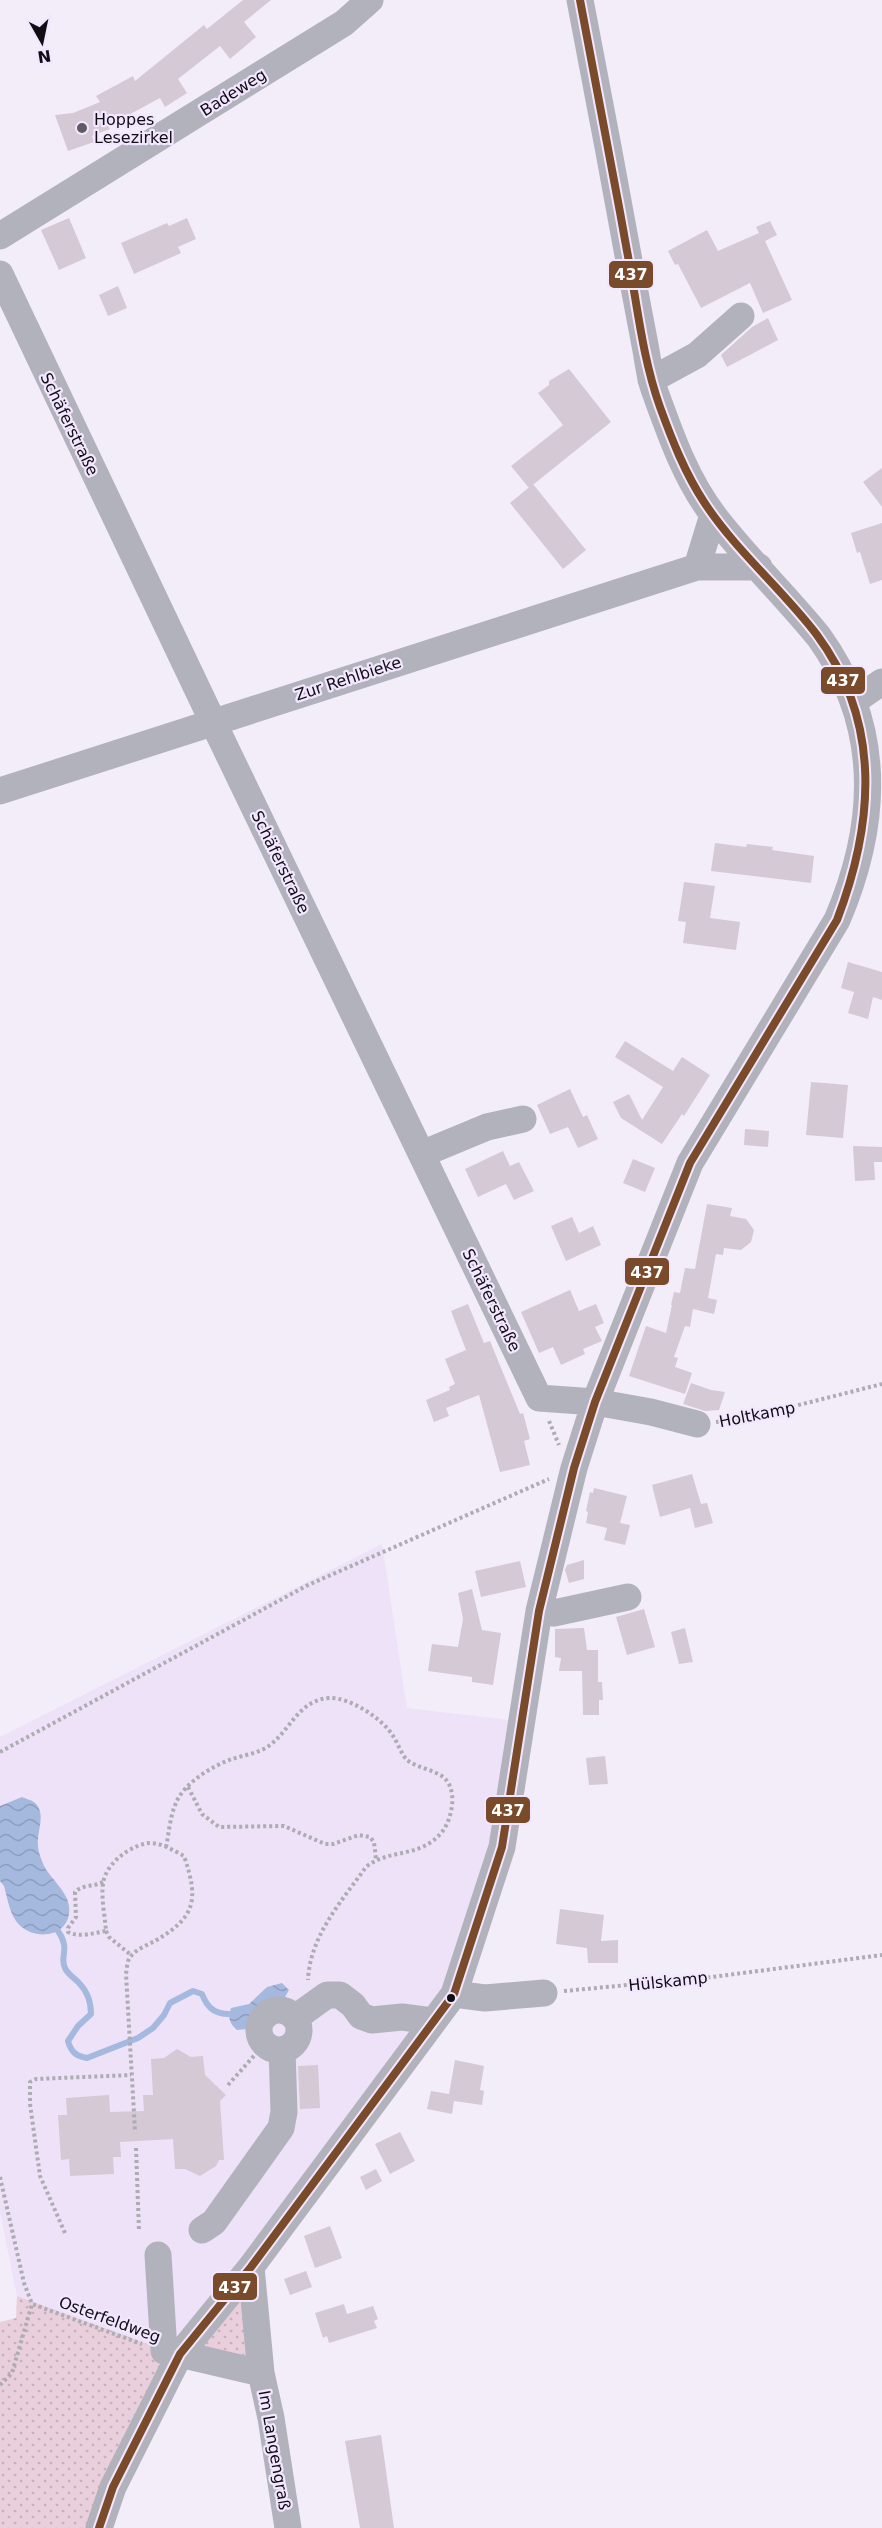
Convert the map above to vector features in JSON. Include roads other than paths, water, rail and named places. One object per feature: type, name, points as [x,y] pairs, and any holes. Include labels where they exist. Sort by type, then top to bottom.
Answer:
[{"type":"street","name":"Badeweg","points":[[0,236],[344,23],[370,0]]},
{"type":"street","points":[[99,2528],[113,2487],[172,2352],[251,2267],[454,1994],[502,1847],[539,1611],[574,1468],[595,1402],[690,1163],[832,929],[854,880],[865,841],[871,784],[866,728],[857,699],[839,665],[820,638],[713,515],[681,463],[651,380],[580,0]]},
{"type":"street","name":"Schäferstraße","points":[[0,274],[539,1398],[595,1402]]},
{"type":"street","points":[[651,380],[697,355],[741,316]]},
{"type":"street","points":[[697,567],[713,515]]},
{"type":"street","name":"Zur Rehlbieke","points":[[0,791],[697,567],[759,567]]},
{"type":"street","points":[[857,699],[882,682]]},
{"type":"street","points":[[422,1154],[487,1127],[523,1119]]},
{"type":"street","name":"Holtkamp","points":[[595,1402],[651,1412],[697,1424]]},
{"type":"street","points":[[539,1611],[554,1613],[628,1597]]},
{"type":"street","points":[[454,1994],[485,1998],[544,1993]]},
{"type":"street","points":[[202,2230],[214,2222],[281,2128],[284,2112],[273,2047],[261,2041],[258,2030],[262,2018],[272,2010],[305,2010],[327,1995],[340,1995],[353,2005],[361,2016],[372,2020],[402,2017],[432,2021]]},
{"type":"street","points":[[158,2255],[172,2352]]},
{"type":"street","name":"Im Langengraß","points":[[251,2267],[261,2373],[271,2418],[288,2528]]},
{"type":"street","name":"Im Langengraß","points":[[172,2352],[261,2373]]},
{"type":"water","points":[[22,1797],[34,1802],[40,1811],[38,1847],[40,1856],[45,1868],[63,1892],[69,1905],[66,1922],[61,1928],[46,1934],[29,1932],[16,1921],[4,1886],[0,1881],[0,1806]]},
{"type":"water","points":[[282,1983],[289,1990],[285,1997],[272,2000],[255,2009],[246,2029],[237,2030],[234,2027],[230,2020],[231,2008],[249,2004],[267,1987]]},
{"type":"waterway","points":[[58,1931],[64,1943],[65,1968],[84,1990],[90,2006],[91,2014],[78,2026],[68,2041],[72,2051],[80,2056],[87,2058],[138,2038],[153,2028],[170,2003],[193,1991],[202,1994],[206,2003],[215,2011],[229,2014]]},
{"type":"place","name":"Hoppes Lesezirkel","points":[[82,128]]}]
